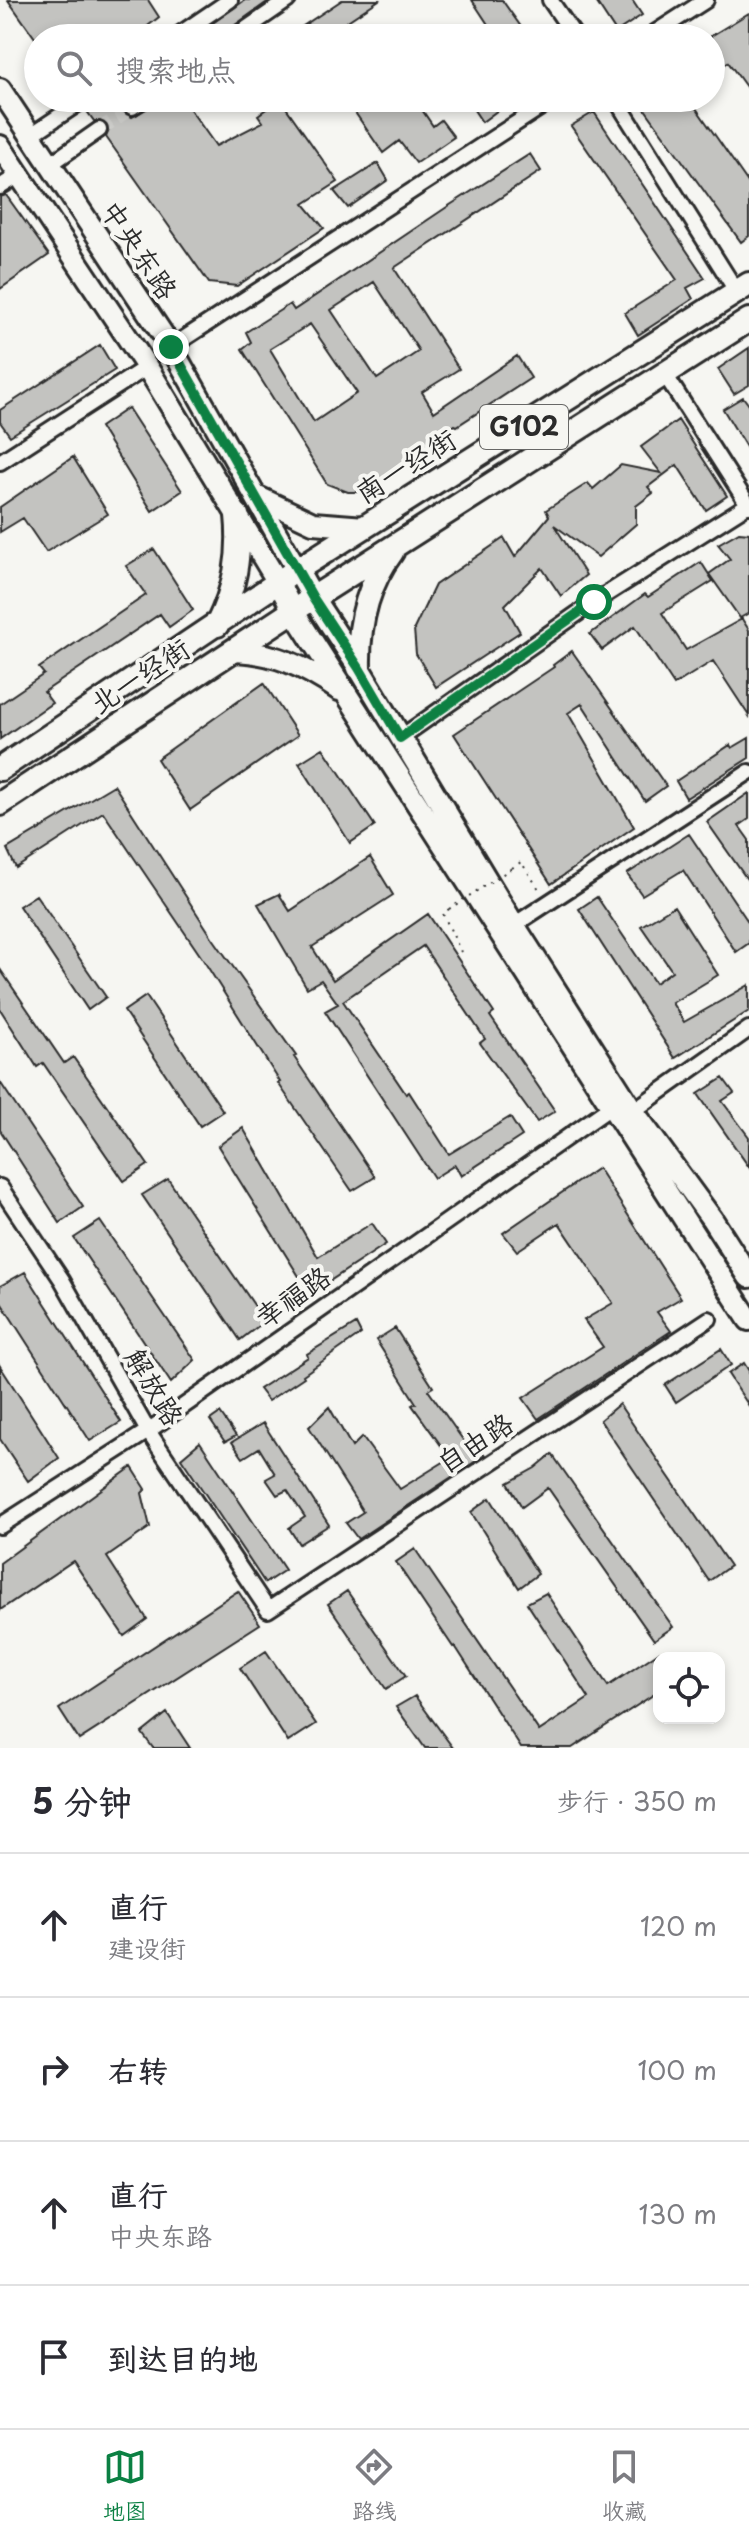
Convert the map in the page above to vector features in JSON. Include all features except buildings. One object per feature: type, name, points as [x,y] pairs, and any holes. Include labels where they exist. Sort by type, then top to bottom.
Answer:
[{"type":"highway","name":"南一经街","points":[[298,569],[743,288]]},
{"type":"highway","name":"G102","points":[[313,598],[666,376],[749,320]]},
{"type":"highway","points":[[217,625],[236,578],[240,544],[237,515]]},
{"type":"highway","points":[[359,668],[359,648],[368,597],[397,545]]},
{"type":"highway","name":"北一经街","points":[[0,769],[298,569]]},
{"type":"highway","name":"北一经街","points":[[0,804],[313,598]]},
{"type":"main road","name":"中央东路","points":[[0,89],[171,347],[313,598],[359,668],[514,925],[633,1111],[712,1219],[749,1277]]},
{"type":"main road","name":"中央东路","points":[[1,151],[147,367],[293,611],[749,1320]]},
{"type":"main road","points":[[256,496],[313,523],[365,527]]},
{"type":"main road","points":[[233,651],[257,651],[279,657],[303,667],[346,694]]},
{"type":"street","points":[[195,24],[230,0]]},
{"type":"street","points":[[253,24],[288,0]]},
{"type":"street","points":[[550,0],[566,24]]},
{"type":"street","points":[[669,24],[706,0]]},
{"type":"street","points":[[31,135],[66,112]]},
{"type":"street","points":[[171,347],[533,112]]},
{"type":"street","points":[[624,112],[743,288]]},
{"type":"street","points":[[49,165],[99,130]]},
{"type":"street","points":[[0,187],[19,175]]},
{"type":"street","points":[[0,462],[147,367]]},
{"type":"street","points":[[400,738],[594,602],[749,505],[666,376]]},
{"type":"street","points":[[514,925],[749,772]]},
{"type":"street","points":[[633,1111],[749,1029]]},
{"type":"street","name":"幸福路","points":[[0,1526],[148,1431],[612,1106]]},
{"type":"street","name":"解放路","points":[[0,1187],[62,1280],[148,1431],[268,1610]]},
{"type":"street","name":"自由路","points":[[268,1610],[709,1319]]},
{"type":"path","points":[[461,952],[443,914],[521,862],[548,904]]},
{"type":"tunnel","points":[[99,130],[125,112]]},
{"type":"route","points":[[171,347],[313,598],[400,738],[594,602]]}]
